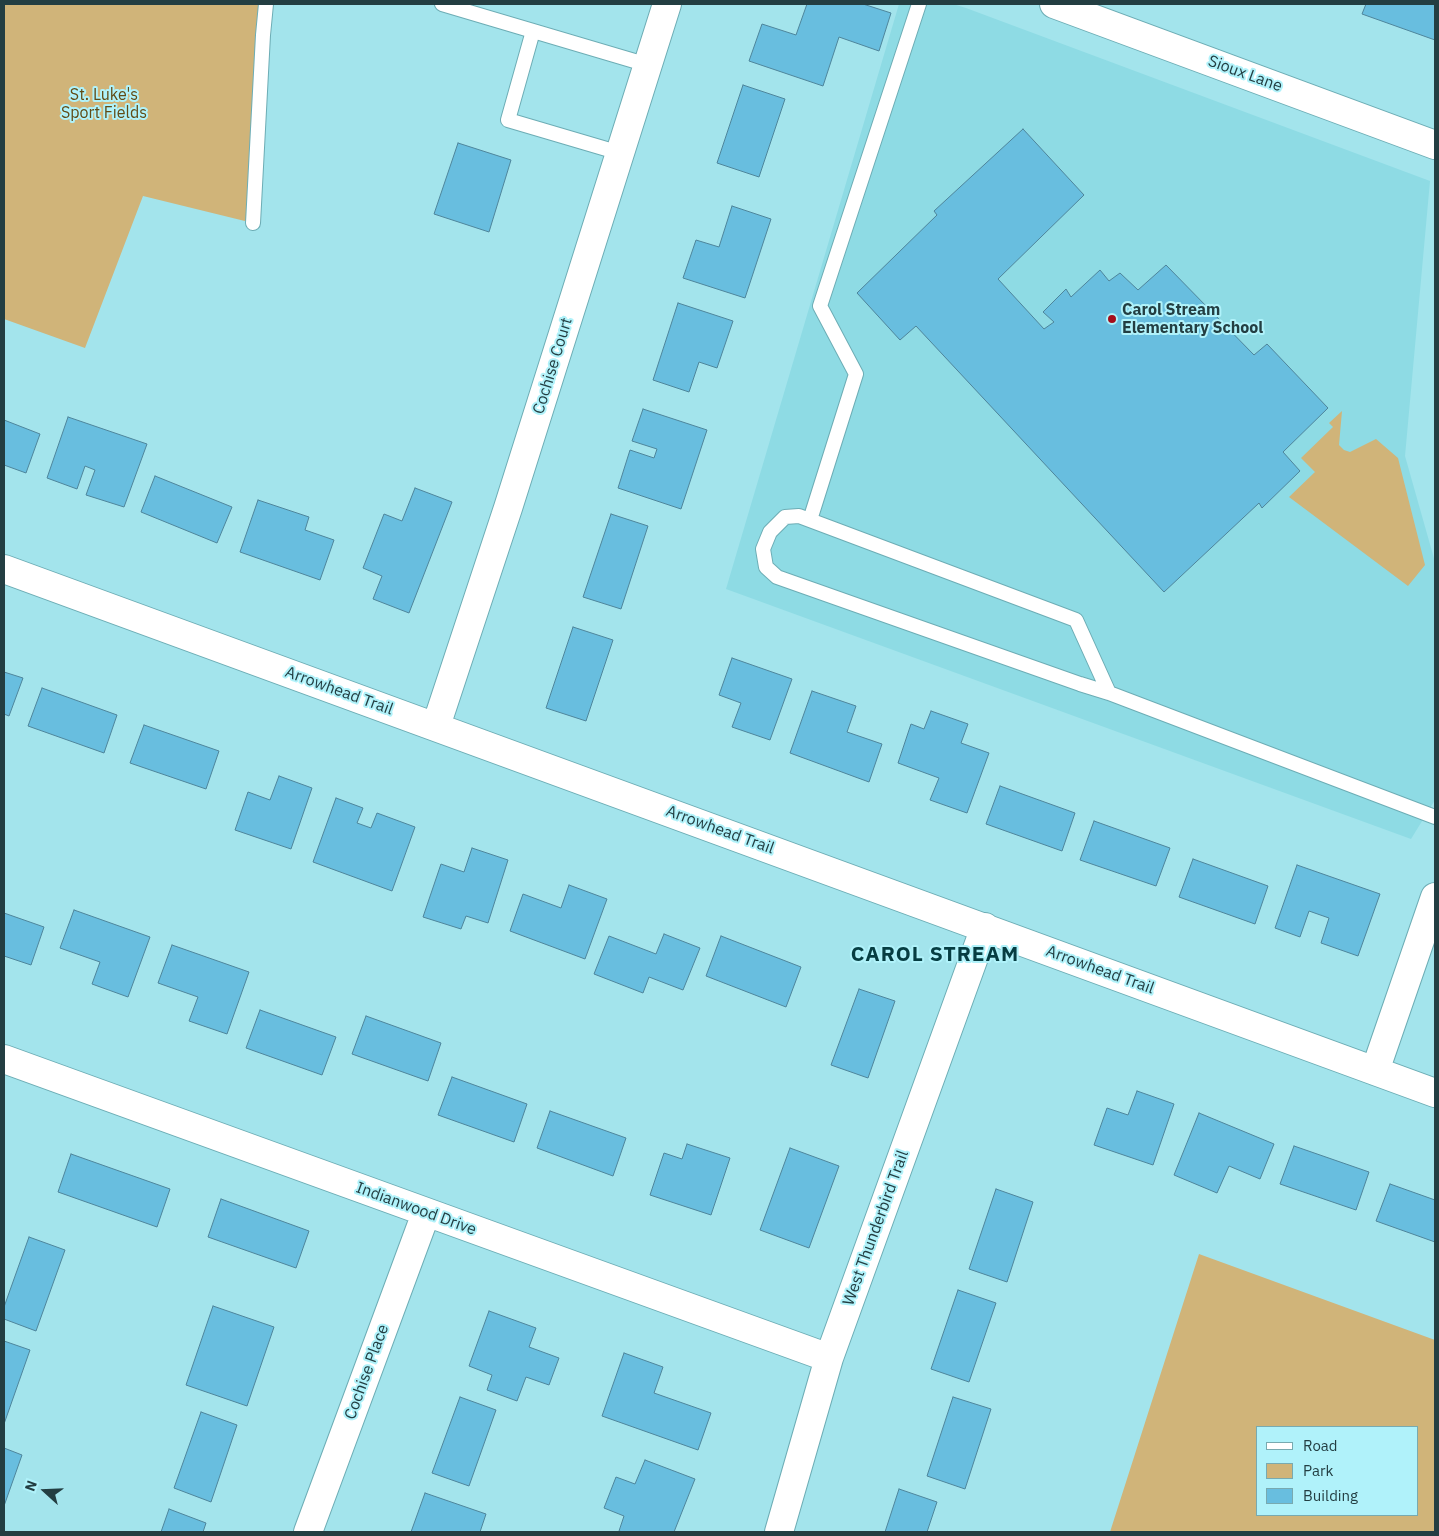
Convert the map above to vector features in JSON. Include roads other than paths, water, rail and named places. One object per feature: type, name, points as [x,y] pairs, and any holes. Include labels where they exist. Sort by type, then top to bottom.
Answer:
[{"type":"street","name":"Cochise Court","points":[[436,726],[508,508],[667,4]]},
{"type":"street","name":"Sioux Lane","points":[[1054,4],[1435,145]]},
{"type":"street","name":"Arrowhead Trail","points":[[4,569],[1435,1092]]},
{"type":"street","points":[[1375,1071],[1435,898]]},
{"type":"street","name":"West Thunderbird Trail","points":[[779,1532],[829,1358],[985,927]]},
{"type":"street","name":"Indianwood Drive","points":[[4,1059],[829,1358]]},
{"type":"street","name":"Cochise Place","points":[[308,1532],[426,1213]]},
{"type":"lane","points":[[252,223],[266,4]]},
{"type":"lane","points":[[442,4],[648,65]]},
{"type":"lane","points":[[810,520],[856,374],[820,306],[919,4]]},
{"type":"lane","points":[[533,31],[508,120],[620,153]]},
{"type":"lane","points":[[1108,693],[1076,620],[799,516],[785,517],[770,532],[764,549],[766,567],[777,577],[1108,693],[1435,817]]},
{"type":"place","name":"Carol Stream Elementary School","points":[[1112,319]]},
{"type":"district","name":"CAROL STREAM","points":[[935,955]]},
{"type":"park label","name":"St. Luke's Sport Fields","points":[[104,104]]}]
